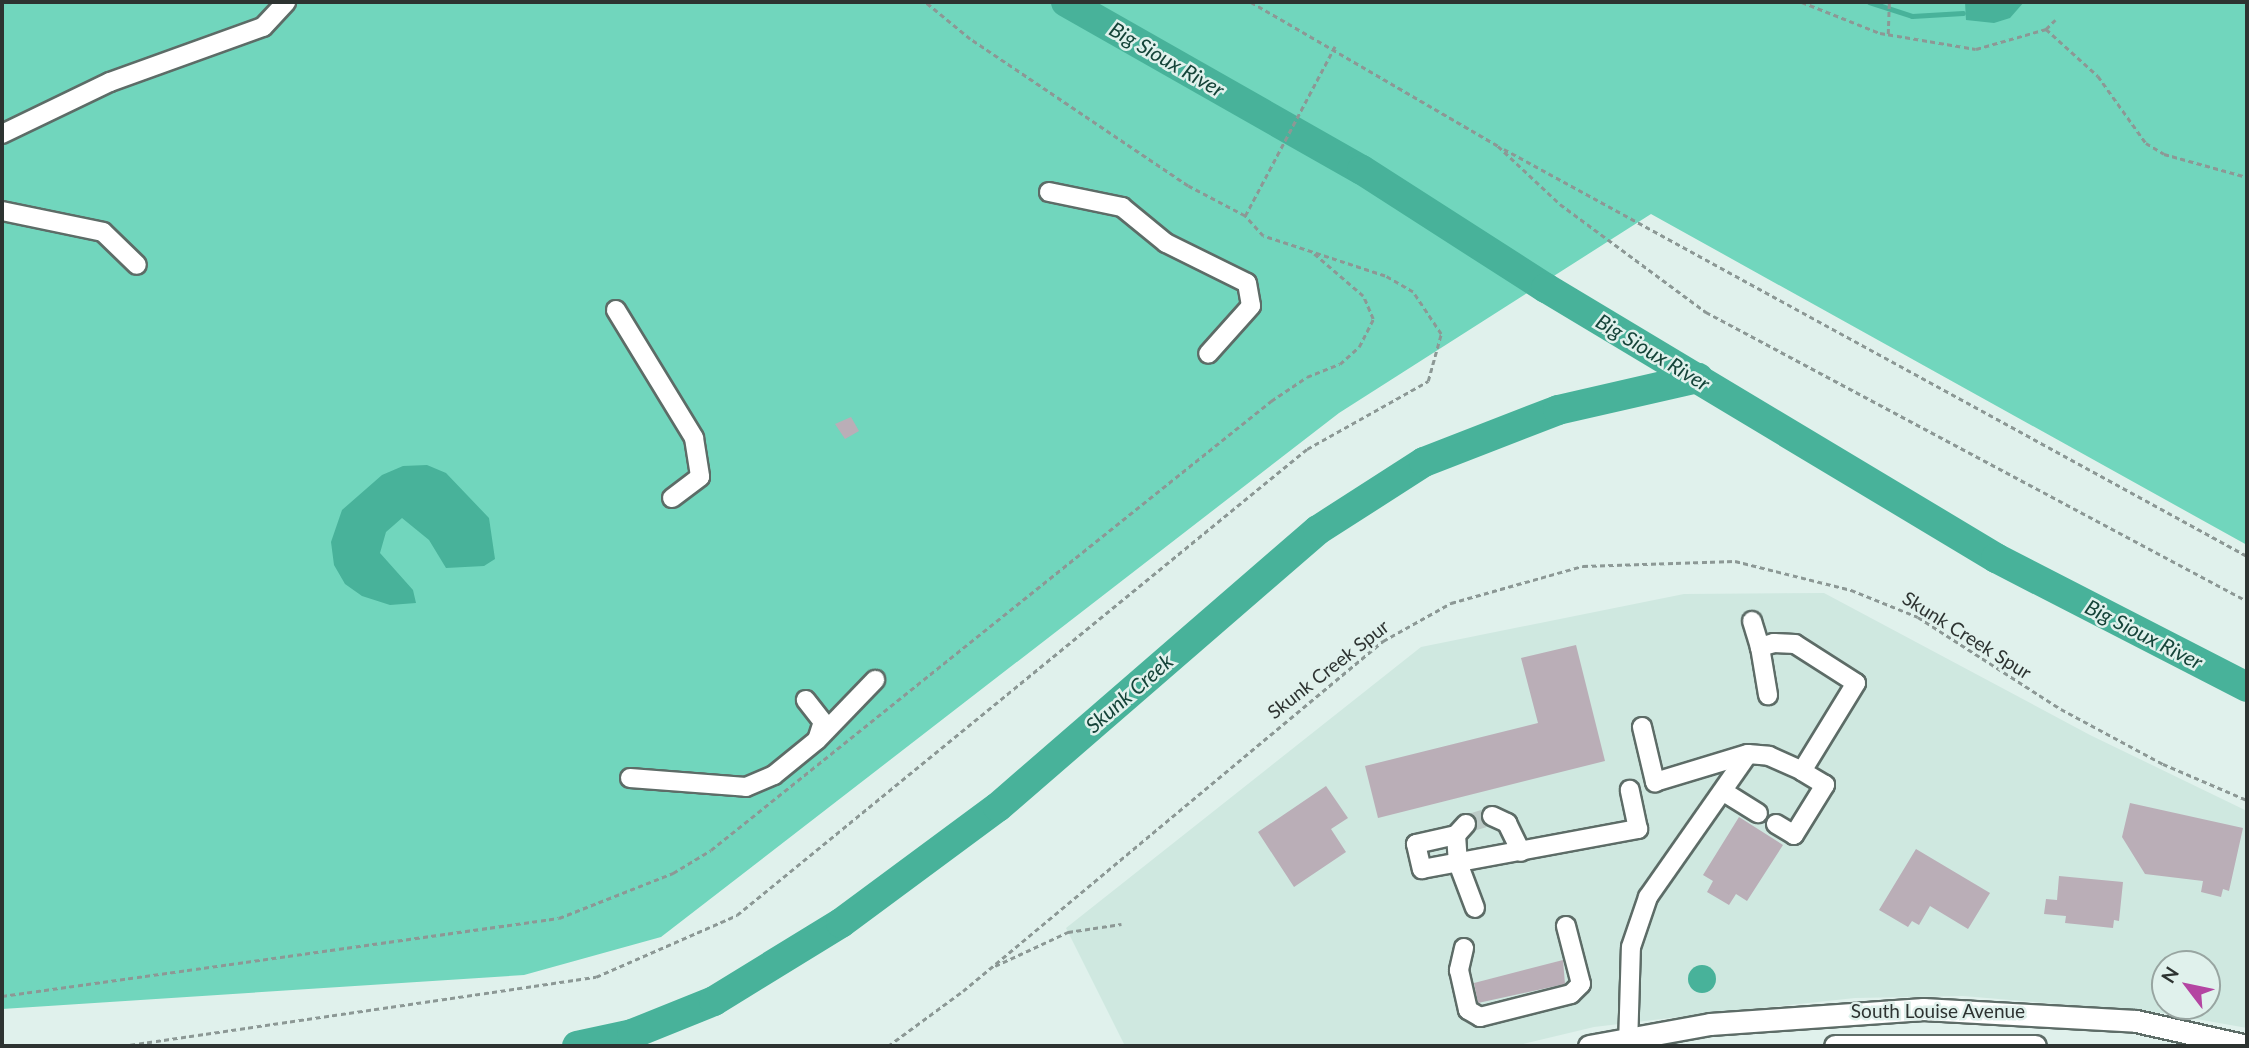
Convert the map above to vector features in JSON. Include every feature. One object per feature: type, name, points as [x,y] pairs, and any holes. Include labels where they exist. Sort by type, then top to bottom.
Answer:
[{"type":"main road","name":"South Louise Avenue","points":[[1589,1046],[1628,1043],[1787,1015],[1951,1009],[2136,1021],[2247,1046]]},
{"type":"main road","name":"South Louise Avenue","points":[[1835,1046],[2035,1046]]},
{"type":"lane","points":[[2,134],[110,82],[263,27],[286,2]]},
{"type":"lane","points":[[1049,192],[1122,207],[1166,243],[1247,283],[1251,306],[1208,354]]},
{"type":"lane","points":[[2,211],[103,232],[137,265]]},
{"type":"lane","points":[[616,310],[694,438],[699,477],[672,498]]},
{"type":"lane","points":[[1752,621],[1760,647],[1768,695]]},
{"type":"lane","points":[[1760,647],[1795,644],[1856,683],[1802,771]]},
{"type":"lane","points":[[630,778],[746,786],[774,775],[817,740],[875,680]]},
{"type":"lane","points":[[806,700],[823,722],[817,740]]},
{"type":"lane","points":[[1642,727],[1655,782],[1748,754],[1769,756],[1825,785],[1794,835],[1776,824]]},
{"type":"lane","points":[[1628,1043],[1636,926],[1648,897],[1724,792],[1748,754]]},
{"type":"lane","points":[[1475,908],[1458,863],[1461,830],[1416,844],[1422,869],[1458,863],[1521,852],[1638,829],[1630,790]]},
{"type":"lane","points":[[1724,792],[1758,813]]},
{"type":"lane","points":[[1492,816],[1507,823],[1521,852]]},
{"type":"lane","points":[[1464,948],[1459,970],[1468,1010],[1480,1017],[1571,994],[1581,984],[1566,926]]},
{"type":"path","points":[[122,1046],[596,977],[737,915],[1307,449],[1428,381],[1441,334],[1429,308],[1385,276],[1263,236],[1245,216],[1188,186],[970,39],[925,2]]},
{"type":"path","points":[[1251,2],[1335,46],[1498,146],[2247,556]]},
{"type":"path","points":[[1802,2],[1888,34],[1976,50],[2046,29],[2055,20]]},
{"type":"path","points":[[1888,34],[1889,2]]},
{"type":"path","points":[[2046,29],[2098,76],[2146,144],[2164,154],[2247,177]]},
{"type":"path","points":[[1245,216],[1335,46]]},
{"type":"path","points":[[1498,146],[1560,204],[1706,312],[2247,601]]},
{"type":"path","points":[[2,996],[559,918],[673,873],[722,841],[1271,401],[1340,364],[1359,347],[1373,319],[1363,296],[1310,251]]},
{"type":"path","name":"Skunk Creek Spur","points":[[888,1046],[989,969],[1382,641],[1486,591],[1618,560],[1735,561],[1812,576],[1883,601],[1918,617],[2060,709],[2163,764],[2247,800]]},
{"type":"path","points":[[989,969],[1068,932],[1121,924]]},
{"type":"shaded area","points":[[2,2],[2247,2],[2247,545],[1651,214],[1339,413],[661,937],[524,975],[2,1009]]},
{"type":"shaded area","points":[[1965,2],[2024,2],[2010,18],[1994,23],[1966,20]]},
{"type":"shaded area","points":[[427,465],[446,473],[489,518],[495,559],[484,566],[446,568],[429,540],[402,518],[386,532],[380,553],[413,590],[416,603],[390,605],[362,596],[345,584],[334,565],[331,542],[342,510],[382,475],[403,466]]},
{"type":"shaded area","points":[[1824,593],[2090,735],[2247,811],[2247,1028],[2202,1020],[2221,1020],[2221,950],[2151,950],[2151,1012],[1963,996],[1855,998],[1594,1027],[1515,1046],[1125,1046],[1066,928],[1421,647],[1684,594]]},
{"type":"shaded area","points":[[1702,965],[1712,969],[1716,979],[1712,989],[1702,993],[1692,989],[1688,979],[1692,969]]},
{"type":"building","points":[[851,417],[859,431],[845,439],[835,424]]},
{"type":"building","points":[[1576,645],[1605,761],[1378,818],[1365,766],[1538,723],[1521,658]]},
{"type":"building","points":[[1326,786],[1348,818],[1331,829],[1346,852],[1294,887],[1258,832]]},
{"type":"building","points":[[2130,803],[2243,828],[2229,891],[2223,889],[2221,897],[2201,892],[2203,881],[2145,874],[2122,837]]},
{"type":"building","points":[[1739,817],[1783,845],[1747,901],[1736,894],[1729,905],[1707,892],[1713,881],[1703,875]]},
{"type":"building","points":[[1916,849],[1990,893],[1968,929],[1930,906],[1919,925],[1912,921],[1908,927],[1879,910]]},
{"type":"building","points":[[2059,876],[2123,882],[2119,921],[2114,920],[2113,928],[2065,923],[2066,916],[2044,914],[2046,899],[2057,900]]},
{"type":"building","points":[[1563,960],[1565,984],[1478,1003],[1474,983]]},
{"type":"waterway","name":"Big Sioux River","points":[[1066,2],[1362,170],[1546,288],[1996,558],[2247,687]]},
{"type":"waterway","points":[[1869,2],[1912,16],[1963,13]]},
{"type":"waterway","name":"Skunk Creek","points":[[577,1046],[632,1034],[714,1001],[841,923],[998,807],[1318,530],[1424,462],[1558,410],[1698,378]]},
{"type":"tunnel","points":[[1466,824],[1492,816]]}]
